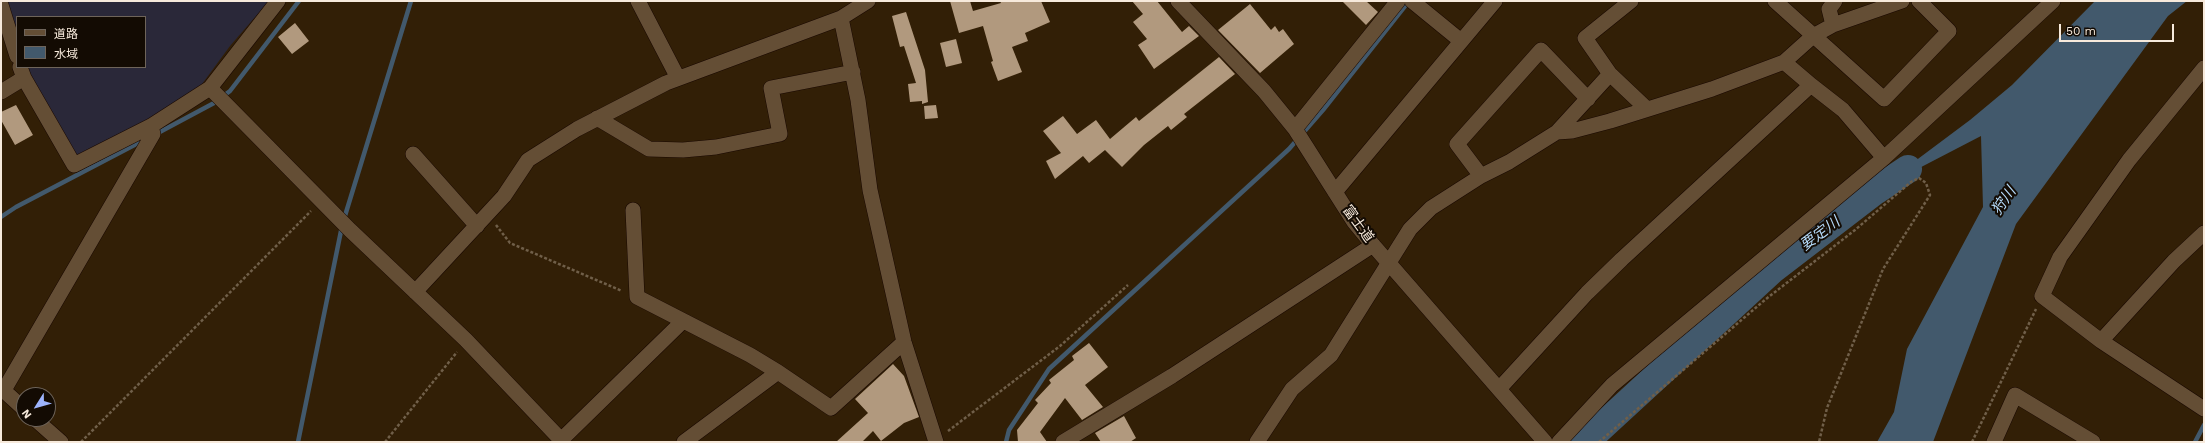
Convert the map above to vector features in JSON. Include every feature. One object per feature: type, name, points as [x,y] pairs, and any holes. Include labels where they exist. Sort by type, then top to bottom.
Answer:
[{"type":"street","points":[[1,92],[22,72],[74,165],[151,126],[210,88],[278,1]]},
{"type":"street","points":[[638,1],[678,78]]},
{"type":"street","points":[[415,292],[504,196],[528,160],[597,118],[678,78],[841,18],[868,1]]},
{"type":"street","name":"富士道","points":[[1178,1],[1264,91],[1295,130],[1335,192],[1372,245],[1545,442]]},
{"type":"street","points":[[1295,130],[1398,1]]},
{"type":"street","points":[[1412,1],[1461,41]]},
{"type":"street","points":[[1335,192],[1495,1]]},
{"type":"street","points":[[1631,1],[1585,38],[1610,74],[1646,109]]},
{"type":"street","points":[[1774,1],[1884,99],[1949,31],[1919,1]]},
{"type":"street","points":[[1833,24],[1829,9],[1836,1]]},
{"type":"street","points":[[1557,132],[1580,129],[1712,89],[1784,62],[1813,36],[1833,24],[1902,1]]},
{"type":"street","points":[[1559,442],[1612,385],[1884,158],[2053,1]]},
{"type":"street","points":[[1,5],[16,53]]},
{"type":"street","points":[[841,18],[858,100],[870,190],[904,342],[937,441]]},
{"type":"street","points":[[1481,176],[1457,144],[1541,50],[1588,99]]},
{"type":"street","points":[[1784,62],[1843,110],[1884,158]]},
{"type":"street","points":[[2204,68],[2129,160],[2060,257],[2042,296],[2101,341],[2204,409]]},
{"type":"street","points":[[597,118],[649,149],[683,150],[716,147],[780,134],[771,88],[852,72]]},
{"type":"street","points":[[1257,442],[1292,389],[1331,355],[1410,228],[1431,208],[1481,176],[1509,162],[1557,132],[1610,74]]},
{"type":"street","points":[[1499,389],[1587,292],[1811,85]]},
{"type":"street","points":[[210,88],[350,230],[466,340],[562,441],[683,321]]},
{"type":"street","points":[[16,402],[2,389],[153,134],[151,126]]},
{"type":"street","points":[[413,154],[477,226]]},
{"type":"street","points":[[633,210],[637,297],[750,355],[831,408],[904,342]]},
{"type":"street","points":[[2101,341],[2174,262],[2204,234]]},
{"type":"street","points":[[1064,442],[1172,376],[1372,245]]},
{"type":"street","points":[[684,442],[778,372]]},
{"type":"street","points":[[1994,442],[2016,394],[2093,442]]},
{"type":"street","points":[[44,427],[61,442]]},
{"type":"path","points":[[1599,442],[1766,299],[1855,230],[1911,182],[1919,178],[1926,183],[1930,195],[1883,269],[1827,408],[1819,442]]},
{"type":"path","points":[[81,442],[321,201]]},
{"type":"path","points":[[488,214],[510,243],[637,297]]},
{"type":"path","points":[[937,441],[1060,346],[1128,286]]},
{"type":"path","points":[[1972,442],[2042,296]]},
{"type":"path","points":[[385,442],[466,340]]},
{"type":"shaded area","points":[[6,1],[269,1],[230,46],[194,95],[84,157],[77,157],[71,153],[28,68],[146,68],[146,16],[16,16],[16,33]]},
{"type":"water","name":"狩川","points":[[2095,1],[2187,1],[2168,16],[2016,224],[1933,442],[1877,442],[1894,412],[1907,349],[1983,207],[1981,136],[1875,191],[1970,120],[2012,85]]},
{"type":"building","points":[[950,1],[970,1],[973,11],[1001,3],[1000,1],[1041,1],[1050,22],[1025,33],[1028,41],[1012,47],[1022,72],[998,81],[991,62],[993,61],[983,26],[959,33]]},
{"type":"building","points":[[1132,1],[1157,1],[1182,32],[1189,26],[1199,36],[1154,69],[1138,45],[1147,39],[1133,22],[1143,14]]},
{"type":"building","points":[[1342,1],[1366,1],[1378,12],[1366,25]]},
{"type":"building","points":[[1250,4],[1271,30],[1275,26],[1279,32],[1283,29],[1294,44],[1260,73],[1218,30]]},
{"type":"building","points":[[906,12],[925,70],[928,102],[922,104],[922,101],[910,102],[908,84],[916,83],[904,46],[900,47],[892,16]]},
{"type":"building","points":[[295,23],[309,41],[292,54],[278,37]]},
{"type":"building","points":[[956,39],[962,63],[946,67],[940,43]]},
{"type":"building","points":[[1219,57],[1235,74],[1184,114],[1187,117],[1171,130],[1168,126],[1144,145],[1122,167],[1105,150],[1089,163],[1083,156],[1055,179],[1046,161],[1061,153],[1043,131],[1063,116],[1077,134],[1096,120],[1110,139],[1136,117],[1139,121]]},
{"type":"building","points":[[16,105],[33,135],[15,145],[1,120],[1,112]]},
{"type":"building","points":[[936,105],[938,118],[925,119],[924,106]]},
{"type":"building","points":[[1089,343],[1108,367],[1085,385],[1103,407],[1082,420],[1065,398],[1040,432],[1047,442],[1018,442],[1017,430],[1038,403],[1035,400],[1051,383],[1049,380],[1074,360],[1072,356]]},
{"type":"building","points":[[893,364],[904,376],[919,417],[904,423],[881,441],[873,431],[862,442],[836,442],[868,413],[855,399]]},
{"type":"building","points":[[1124,416],[1136,438],[1130,442],[1101,442],[1095,433]]},
{"type":"waterway","points":[[156,134],[214,103],[230,91],[299,1]]},
{"type":"waterway","points":[[344,219],[411,1]]},
{"type":"waterway","points":[[1006,442],[1009,430],[1049,369],[1289,149],[1323,110],[1409,1]]},
{"type":"waterway","points":[[1,217],[16,207],[144,140]]},
{"type":"waterway","name":"要定川","points":[[1585,442],[1772,270],[1875,191],[1908,169]]},
{"type":"waterway","points":[[298,442],[342,226]]},
{"type":"waterway","points":[[2195,442],[2204,425]]}]
